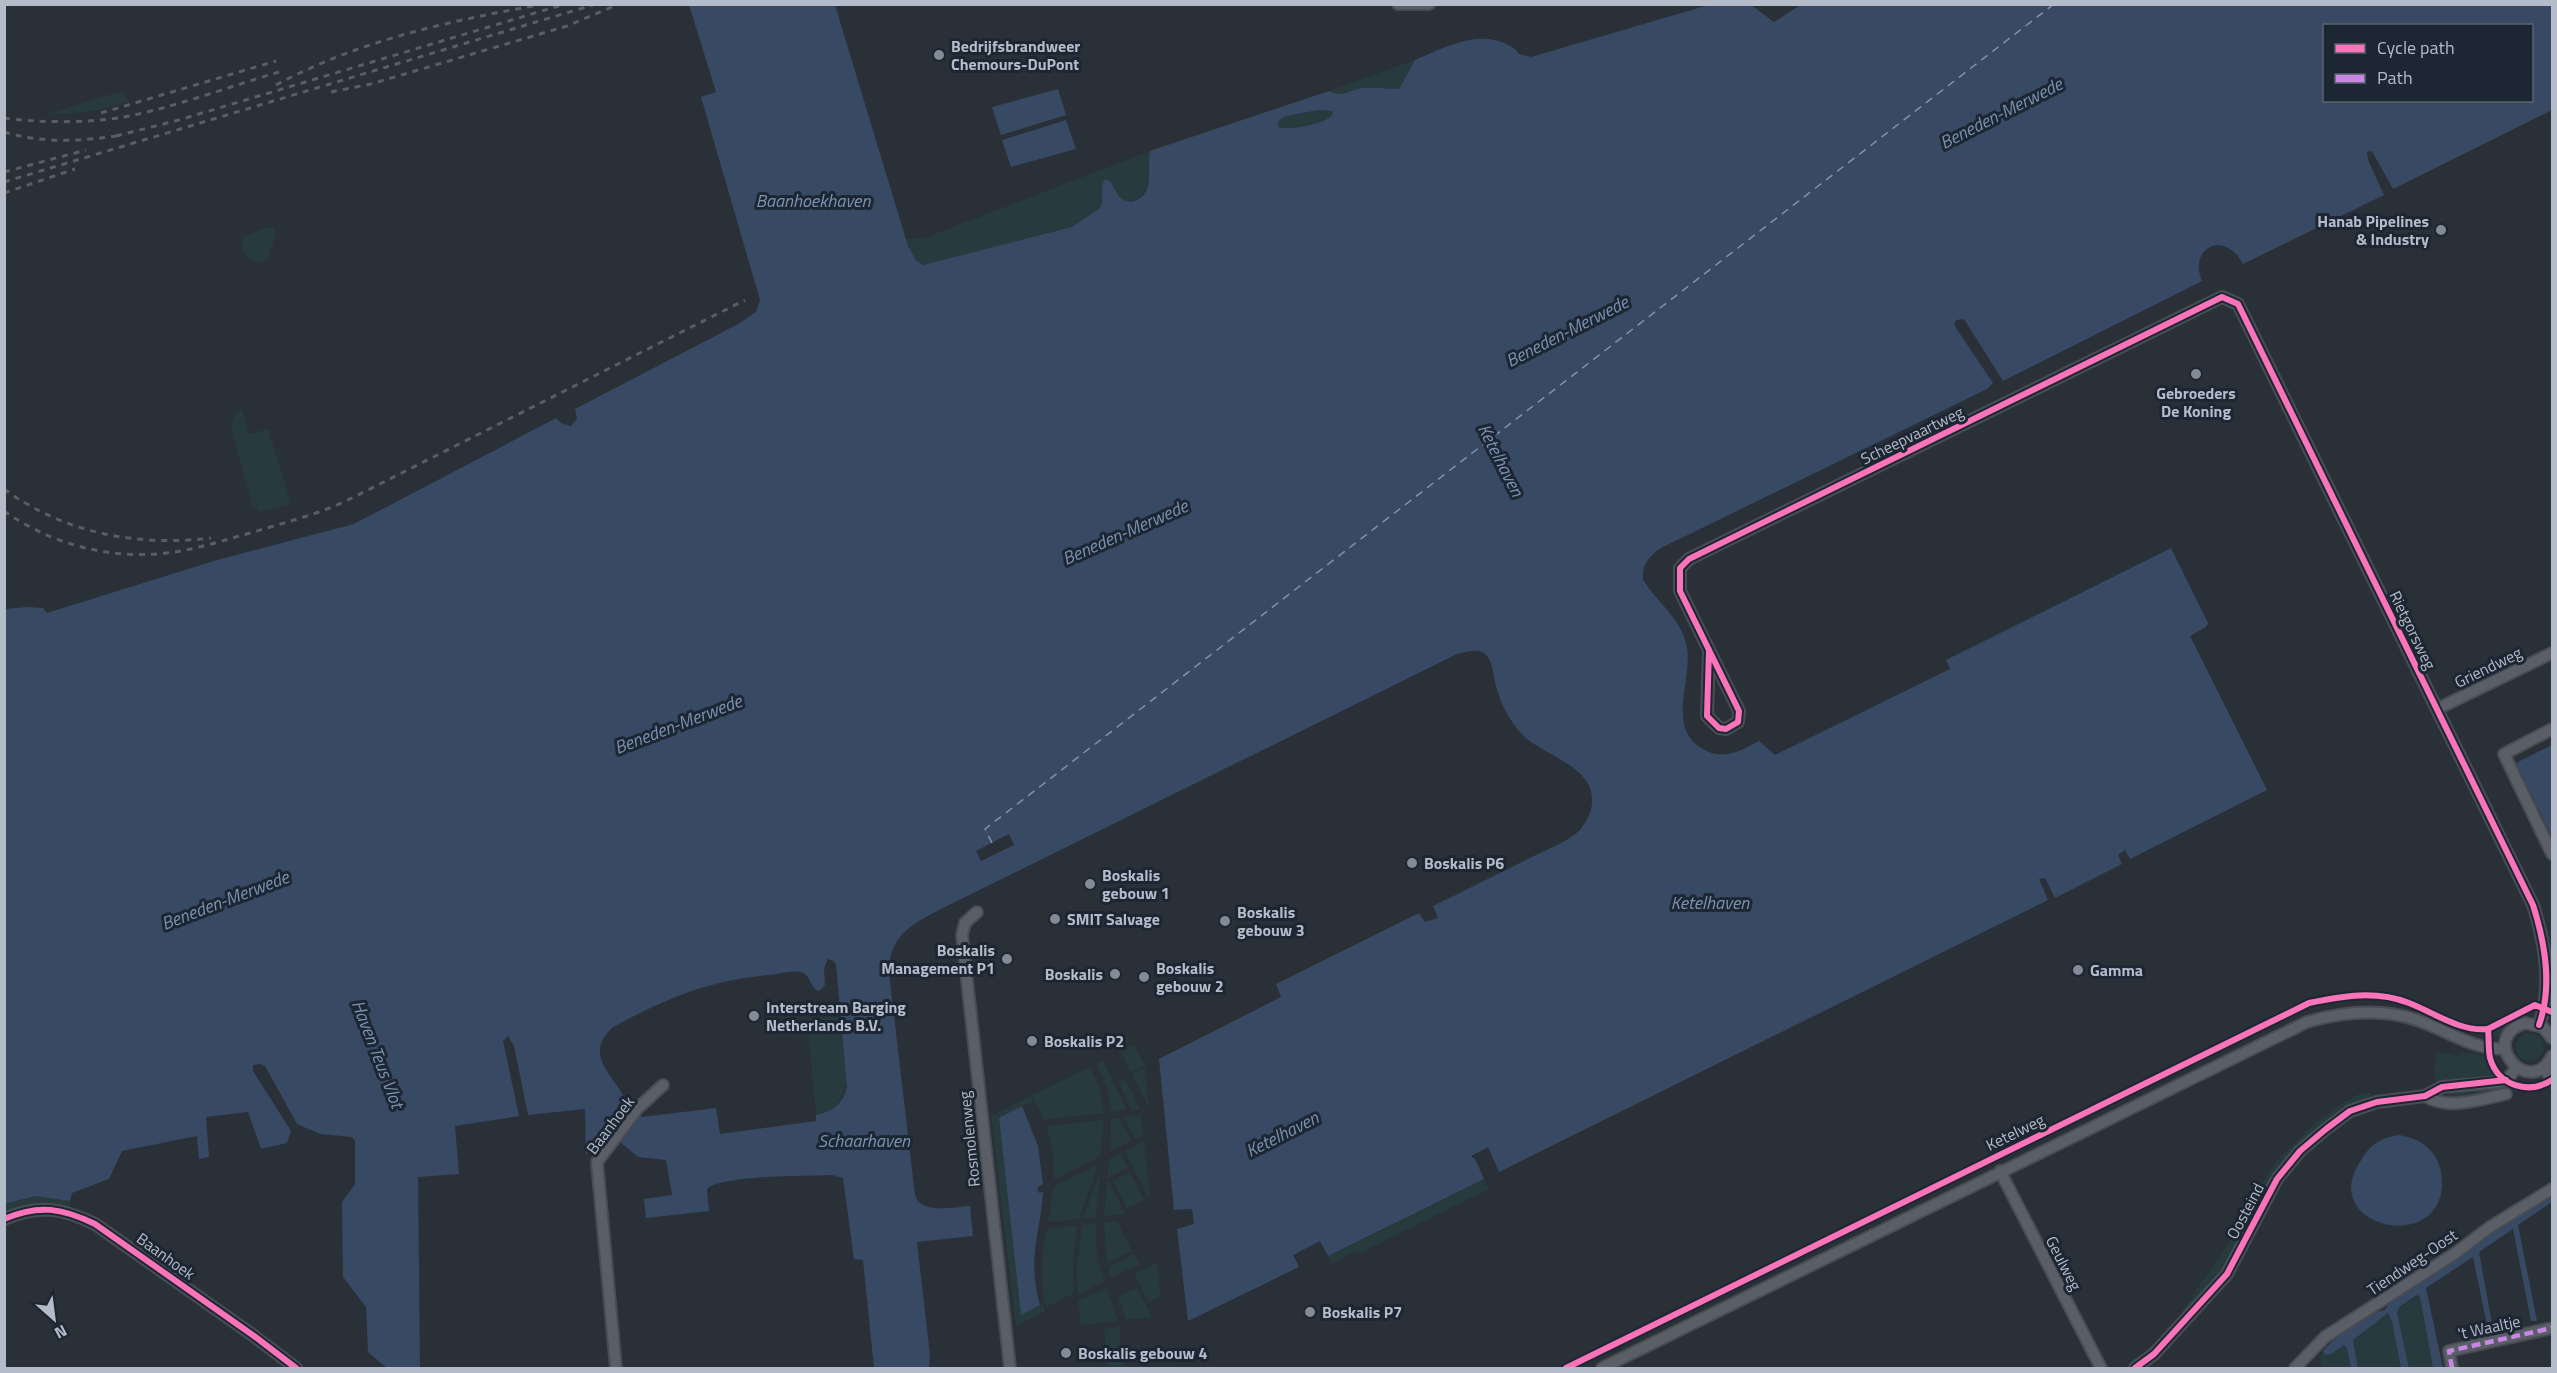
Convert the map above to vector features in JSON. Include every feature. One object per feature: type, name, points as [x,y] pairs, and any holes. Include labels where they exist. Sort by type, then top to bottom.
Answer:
[{"type":"street","points":[[1398,4],[1429,4]]},
{"type":"street","name":"Scheepvaartweg","points":[[1708,650],[1707,716],[1719,728],[1726,729],[1738,722],[1739,711],[1680,591],[1680,568],[1689,559],[2222,297],[2238,304]]},
{"type":"street","name":"Rietgorsweg","points":[[2238,304],[2533,905],[2542,939],[2546,974],[2545,1009],[2539,1024]]},
{"type":"street","name":"Griendweg","points":[[2438,709],[2553,653]]},
{"type":"street","points":[[2553,729],[2504,754],[2553,854]]},
{"type":"street","name":"Rosmolenweg","points":[[977,912],[964,923],[962,935],[1010,1368]]},
{"type":"street","points":[[2546,974],[2553,959]]},
{"type":"street","name":"Ketelweg","points":[[1602,1368],[2307,1022],[2330,1015],[2359,1012],[2397,1015],[2417,1020],[2478,1047],[2505,1049]]},
{"type":"street","points":[[2553,1038],[2539,1024],[2529,1023],[2515,1027],[2507,1039],[2505,1049],[2509,1060],[2517,1068],[2530,1072],[2544,1067],[2553,1056]]},
{"type":"street","points":[[2544,1067],[2553,1081]]},
{"type":"street","name":"Oosteind","points":[[2135,1368],[2154,1354],[2227,1274],[2277,1179],[2301,1151],[2350,1111],[2377,1102],[2424,1096],[2442,1087],[2500,1082],[2506,1080],[2517,1068]]},
{"type":"street","name":"Baanhoek","points":[[616,1368],[597,1162],[638,1108],[663,1085]]},
{"type":"street","name":"Oosteind","points":[[2424,1096],[2443,1104],[2506,1094]]},
{"type":"street","name":"Geulweg","points":[[2000,1171],[2101,1368]]},
{"type":"street","name":"Tiendweg-Oost","points":[[2295,1368],[2325,1337],[2454,1254],[2490,1227],[2553,1189]]},
{"type":"street","name":"Baanhoek","points":[[4,1219],[22,1212],[47,1209],[68,1211],[95,1224],[296,1368]]},
{"type":"street","name":"'t Waaltje","points":[[2452,1368],[2449,1351],[2553,1328]]},
{"type":"green space","points":[[1415,60],[1399,89],[1360,88],[1343,94],[1329,91]]},
{"type":"green space","points":[[115,93],[123,94],[129,101],[95,111],[47,115]]},
{"type":"green space","points":[[1319,110],[1332,111],[1333,114],[1323,121],[1308,126],[1281,128],[1278,125],[1279,120],[1286,116]]},
{"type":"green space","points":[[1150,151],[1147,184],[1141,196],[1125,201],[1115,191],[1100,208],[1072,227],[926,265],[915,259],[909,247],[906,239],[922,239]]},
{"type":"green space","points":[[269,227],[274,228],[276,234],[268,259],[259,263],[249,260],[241,248],[243,236]]},
{"type":"green space","points":[[242,409],[249,434],[268,429],[291,503],[260,512],[252,504],[231,427],[235,414]]},
{"type":"green space","points":[[2536,1009],[2531,1014],[2516,1021],[2500,1036],[2493,1039],[2494,1028]]},
{"type":"green space","points":[[841,1017],[847,1060],[845,1089],[840,1101],[830,1110],[816,1115],[807,1019]]},
{"type":"green space","points":[[2530,1033],[2540,1037],[2544,1047],[2540,1057],[2530,1061],[2520,1057],[2516,1047],[2520,1037]]},
{"type":"green space","points":[[1134,1045],[1145,1066],[1131,1072],[1121,1052]]},
{"type":"green space","points":[[2443,1052],[2458,1057],[2460,1052],[2486,1056],[2497,1077],[2445,1081],[2436,1084],[2434,1070],[2438,1053]]},
{"type":"green space","points":[[1103,1061],[1127,1110],[1111,1112],[1107,1087],[1097,1064]]},
{"type":"green space","points":[[1090,1067],[1100,1090],[1101,1094],[1098,1097],[1102,1097],[1103,1113],[1071,1117],[1070,1114],[1068,1117],[1044,1120],[1032,1095]]},
{"type":"green space","points":[[1145,1068],[1149,1108],[1132,1074]]},
{"type":"green space","points":[[1125,1079],[1140,1109],[1132,1110],[1118,1082]]},
{"type":"green space","points":[[2507,1085],[2520,1091],[2459,1100],[2442,1098],[2442,1095]]},
{"type":"green space","points":[[2363,1092],[2365,1095],[2370,1092],[2376,1102],[2365,1104],[2292,1156],[2233,1257],[2170,1331],[2221,1256],[2278,1159],[2313,1125],[2342,1103]]},
{"type":"green space","points":[[1031,1096],[1033,1101],[999,1118],[1021,1314],[1043,1303],[1045,1311],[1016,1326],[991,1116]]},
{"type":"green space","points":[[1141,1116],[1143,1135],[1135,1139],[1124,1117]]},
{"type":"green space","points":[[989,1118],[1012,1322],[1009,1319]]},
{"type":"green space","points":[[1119,1118],[1131,1141],[1110,1151],[1111,1119]]},
{"type":"green space","points":[[1104,1120],[1100,1156],[1054,1179],[1054,1159],[1047,1126]]},
{"type":"green space","points":[[1144,1142],[1150,1196],[1148,1197],[1125,1151]]},
{"type":"green space","points":[[1121,1153],[1128,1168],[1107,1178],[1109,1159]]},
{"type":"green space","points":[[1098,1165],[1079,1219],[1048,1222],[1054,1186]]},
{"type":"green space","points":[[1100,1172],[1096,1217],[1083,1218]]},
{"type":"green space","points":[[1130,1172],[1144,1200],[1127,1208],[1113,1181]]},
{"type":"green space","points":[[1484,1179],[1489,1189],[1358,1254],[1356,1251],[1332,1264],[1328,1256]]},
{"type":"green space","points":[[1109,1182],[1125,1214],[1104,1216],[1107,1183]]},
{"type":"green space","points":[[35,1196],[70,1201],[70,1211],[5,1218],[5,1204]]},
{"type":"green space","points":[[1117,1221],[1132,1251],[1107,1264],[1104,1223]]},
{"type":"green space","points":[[1096,1223],[1097,1257],[1104,1281],[1078,1295],[1077,1268],[1082,1225]]},
{"type":"green space","points":[[1077,1225],[1073,1261],[1073,1294],[1046,1307],[1042,1288],[1042,1268],[1047,1229]]},
{"type":"green space","points":[[1134,1254],[1139,1264],[1111,1278],[1108,1267]]},
{"type":"green space","points":[[1157,1263],[1161,1296],[1149,1302],[1134,1274]]},
{"type":"green space","points":[[1106,1288],[1118,1321],[1081,1325],[1078,1301]]},
{"type":"green space","points":[[1137,1288],[1152,1317],[1126,1320],[1118,1297]]},
{"type":"green space","points":[[2420,1296],[2433,1368],[2409,1368],[2397,1313],[2399,1307]]},
{"type":"green space","points":[[2388,1313],[2392,1322],[2401,1368],[2358,1368],[2353,1340]]},
{"type":"green space","points":[[1119,1327],[1124,1368],[1108,1368],[1104,1329]]},
{"type":"green space","points":[[2344,1345],[2347,1348],[2351,1368],[2323,1368],[2319,1356],[2323,1352],[2325,1355],[2331,1354]]},
{"type":"water","points":[[1712,4],[1751,5],[1774,22],[1802,4],[2552,5],[2552,110],[2393,189],[2372,151],[2367,152],[2368,160],[2384,195],[2243,264],[2227,247],[2218,245],[2210,247],[2200,260],[2199,269],[2202,281],[2003,381],[1964,319],[1956,320],[1954,325],[1993,383],[1987,389],[1659,549],[1645,566],[1643,579],[1673,617],[1686,643],[1688,656],[1683,715],[1685,728],[1691,740],[1710,753],[1718,754],[1739,751],[1759,741],[1775,755],[1950,669],[1946,660],[2171,548],[2208,623],[2206,627],[2190,636],[2267,790],[2130,859],[2125,850],[2118,855],[2122,864],[2055,898],[2045,878],[2039,879],[2048,900],[1499,1172],[1488,1147],[1471,1156],[1475,1159],[1484,1179],[1328,1256],[1320,1241],[1293,1255],[1299,1267],[1188,1321],[1177,1229],[1194,1224],[1192,1209],[1174,1210],[1159,1059],[1281,997],[1276,984],[1419,913],[1425,922],[1438,918],[1433,906],[1563,842],[1580,830],[1589,815],[1592,795],[1588,783],[1568,764],[1532,742],[1518,729],[1500,699],[1492,667],[1484,653],[1473,651],[1457,654],[949,905],[916,923],[900,938],[890,959],[889,973],[915,1195],[918,1201],[931,1208],[970,1206],[973,1236],[917,1242],[930,1355],[929,1368],[874,1368],[863,1260],[854,1259],[843,1178],[832,1175],[766,1177],[729,1181],[715,1184],[707,1189],[709,1211],[646,1218],[644,1199],[672,1195],[666,1160],[638,1157],[609,1133],[601,1134],[586,1155],[585,1109],[528,1115],[514,1046],[508,1036],[503,1041],[519,1116],[455,1126],[459,1174],[418,1177],[420,1367],[387,1368],[368,1352],[366,1307],[343,1277],[342,1202],[355,1184],[355,1141],[352,1137],[320,1134],[297,1124],[265,1066],[260,1064],[253,1065],[253,1071],[291,1131],[287,1143],[261,1149],[248,1112],[206,1117],[209,1157],[199,1159],[197,1136],[122,1151],[109,1179],[72,1193],[70,1201],[35,1196],[5,1204],[5,609],[43,608],[47,613],[217,560],[354,524],[556,418],[561,423],[571,426],[577,419],[575,409],[740,323],[756,312],[760,300],[701,97],[716,92],[689,5],[835,5],[908,246],[916,260],[923,265],[1072,227],[1100,208],[1105,179],[1110,181],[1124,200],[1137,200],[1147,189],[1150,151],[1329,91],[1343,94],[1360,88],[1399,89],[1415,60],[1461,42],[1485,39],[1497,41],[1515,49],[1519,54],[1531,57]],"holes":[[[1319,110],[1332,111],[1333,114],[1316,124],[1293,128],[1280,128],[1278,125],[1279,120],[1286,116]],[[828,959],[834,961],[836,965],[847,1087],[840,1102],[827,1112],[816,1115],[816,1121],[720,1134],[716,1108],[642,1117],[629,1108],[625,1097],[601,1059],[600,1049],[604,1038],[613,1027],[688,992],[746,978],[793,971],[801,972],[819,991],[825,985],[824,968]]]},
{"type":"water","points":[[1058,89],[1066,115],[1001,135],[992,107]]},
{"type":"water","points":[[1066,120],[1076,149],[1011,167],[1002,140]]},
{"type":"water","points":[[2552,745],[2552,837],[2516,763]]},
{"type":"water","points":[[1022,1106],[1038,1146],[1043,1184],[1037,1188],[1039,1193],[1043,1192],[1034,1260],[1040,1305],[1021,1315],[999,1118]]},
{"type":"water","points":[[2399,1135],[2425,1145],[2431,1151],[2440,1166],[2442,1185],[2436,1207],[2422,1220],[2404,1225],[2384,1224],[2367,1216],[2355,1202],[2351,1184],[2360,1162],[2371,1147],[2381,1140]]},
{"type":"water","points":[[2552,1193],[2552,1202],[2518,1225],[2537,1321],[2531,1321],[2513,1229],[2479,1252],[2493,1329],[2488,1330],[2473,1257],[2426,1288],[2443,1368],[2433,1368],[2420,1297],[2417,1295],[2399,1307],[2397,1313],[2409,1368],[2401,1368],[2392,1322],[2388,1313],[2353,1340],[2358,1368],[2351,1368],[2347,1348],[2344,1345],[2331,1354],[2325,1355],[2323,1352],[2331,1342],[2346,1330],[2371,1314],[2385,1310],[2389,1303],[2445,1264],[2456,1260],[2465,1249]]},
{"type":"pier","points":[[1009,834],[1014,845],[981,861],[976,851]]},
{"type":"ferry route","points":[[992,843],[985,829],[2054,4]]},
{"type":"railway","points":[[116,136],[179,120],[565,4]]},
{"type":"railway","points":[[4,182],[596,4]]},
{"type":"railway","points":[[331,92],[371,84],[567,26],[619,4]]},
{"type":"railway","points":[[276,85],[339,56],[404,34],[539,5]]},
{"type":"railway","points":[[101,113],[276,61]]},
{"type":"railway","points":[[4,118],[64,122],[124,117],[279,72]]},
{"type":"railway","points":[[4,132],[49,140],[93,139],[123,135]]},
{"type":"railway","points":[[4,172],[86,150]]},
{"type":"railway","points":[[4,193],[75,169]]},
{"type":"railway","points":[[4,511],[23,523],[64,542],[108,552],[130,554],[175,552],[222,541],[311,515],[346,501],[745,300]]},
{"type":"railway","points":[[4,489],[51,516],[102,533],[156,540],[211,538]]},
{"type":"marked path","points":[[2452,1368],[2449,1351],[2552,1328]]},
{"type":"cycle path","points":[[1709,650],[1739,711],[1738,722],[1726,729],[1719,728],[1707,716],[1709,650],[1680,591],[1680,568],[1689,559],[2222,297],[2238,304],[2533,905],[2546,965],[2546,995],[2539,1025]]},
{"type":"cycle path","points":[[1566,1368],[2309,1003],[2347,996],[2371,995],[2409,1003],[2468,1028],[2488,1029]]},
{"type":"cycle path","points":[[2552,1012],[2535,1005],[2488,1029],[2490,1058],[2494,1068],[2507,1081],[2515,1085],[2534,1087],[2552,1080]]},
{"type":"cycle path","points":[[2135,1368],[2154,1354],[2227,1274],[2277,1179],[2300,1151],[2326,1129],[2350,1111],[2377,1102],[2425,1096],[2442,1087],[2506,1080]]},
{"type":"cycle path","points":[[4,1219],[28,1211],[50,1210],[72,1214],[95,1224],[296,1368]]},
{"type":"place","name":"Bedrijfsbrandweer Chemours-DuPont","points":[[939,55]]},
{"type":"place","name":"Hanab Pipelines & Industry","points":[[2441,230]]},
{"type":"place","name":"Gebroeders De Koning","points":[[2196,374]]},
{"type":"place","name":"Boskalis P6","points":[[1412,863]]},
{"type":"place","name":"Boskalis gebouw 1","points":[[1090,884]]},
{"type":"place","name":"SMIT Salvage","points":[[1055,919]]},
{"type":"place","name":"Boskalis gebouw 3","points":[[1225,921]]},
{"type":"place","name":"Boskalis Management P1","points":[[1007,959]]},
{"type":"place","name":"Gamma","points":[[2078,970]]},
{"type":"place","name":"Boskalis","points":[[1115,974]]},
{"type":"place","name":"Boskalis gebouw 2","points":[[1144,977]]},
{"type":"place","name":"Interstream Barging Netherlands B.V.","points":[[754,1016]]},
{"type":"place","name":"Boskalis P2","points":[[1032,1041]]},
{"type":"place","name":"Boskalis P7","points":[[1310,1312]]},
{"type":"place","name":"Boskalis gebouw 4","points":[[1066,1353]]},
{"type":"water label","name":"Beneden-Merwede","points":[[2001,113]]},
{"type":"water label","name":"Baanhoekhaven","points":[[813,200]]},
{"type":"water label","name":"Beneden-Merwede","points":[[1567,331]]},
{"type":"water label","name":"Ketelhaven","points":[[1501,460]]},
{"type":"water label","name":"Beneden-Merwede","points":[[1125,532]]},
{"type":"water label","name":"Beneden-Merwede","points":[[678,724]]},
{"type":"water label","name":"Beneden-Merwede","points":[[225,900]]},
{"type":"water label","name":"Ketelhaven","points":[[1710,902]]},
{"type":"water label","name":"Haven Teus Vlot","points":[[378,1054]]},
{"type":"water label","name":"Ketelhaven","points":[[1282,1134]]},
{"type":"water label","name":"Schaarhaven","points":[[864,1140]]}]
